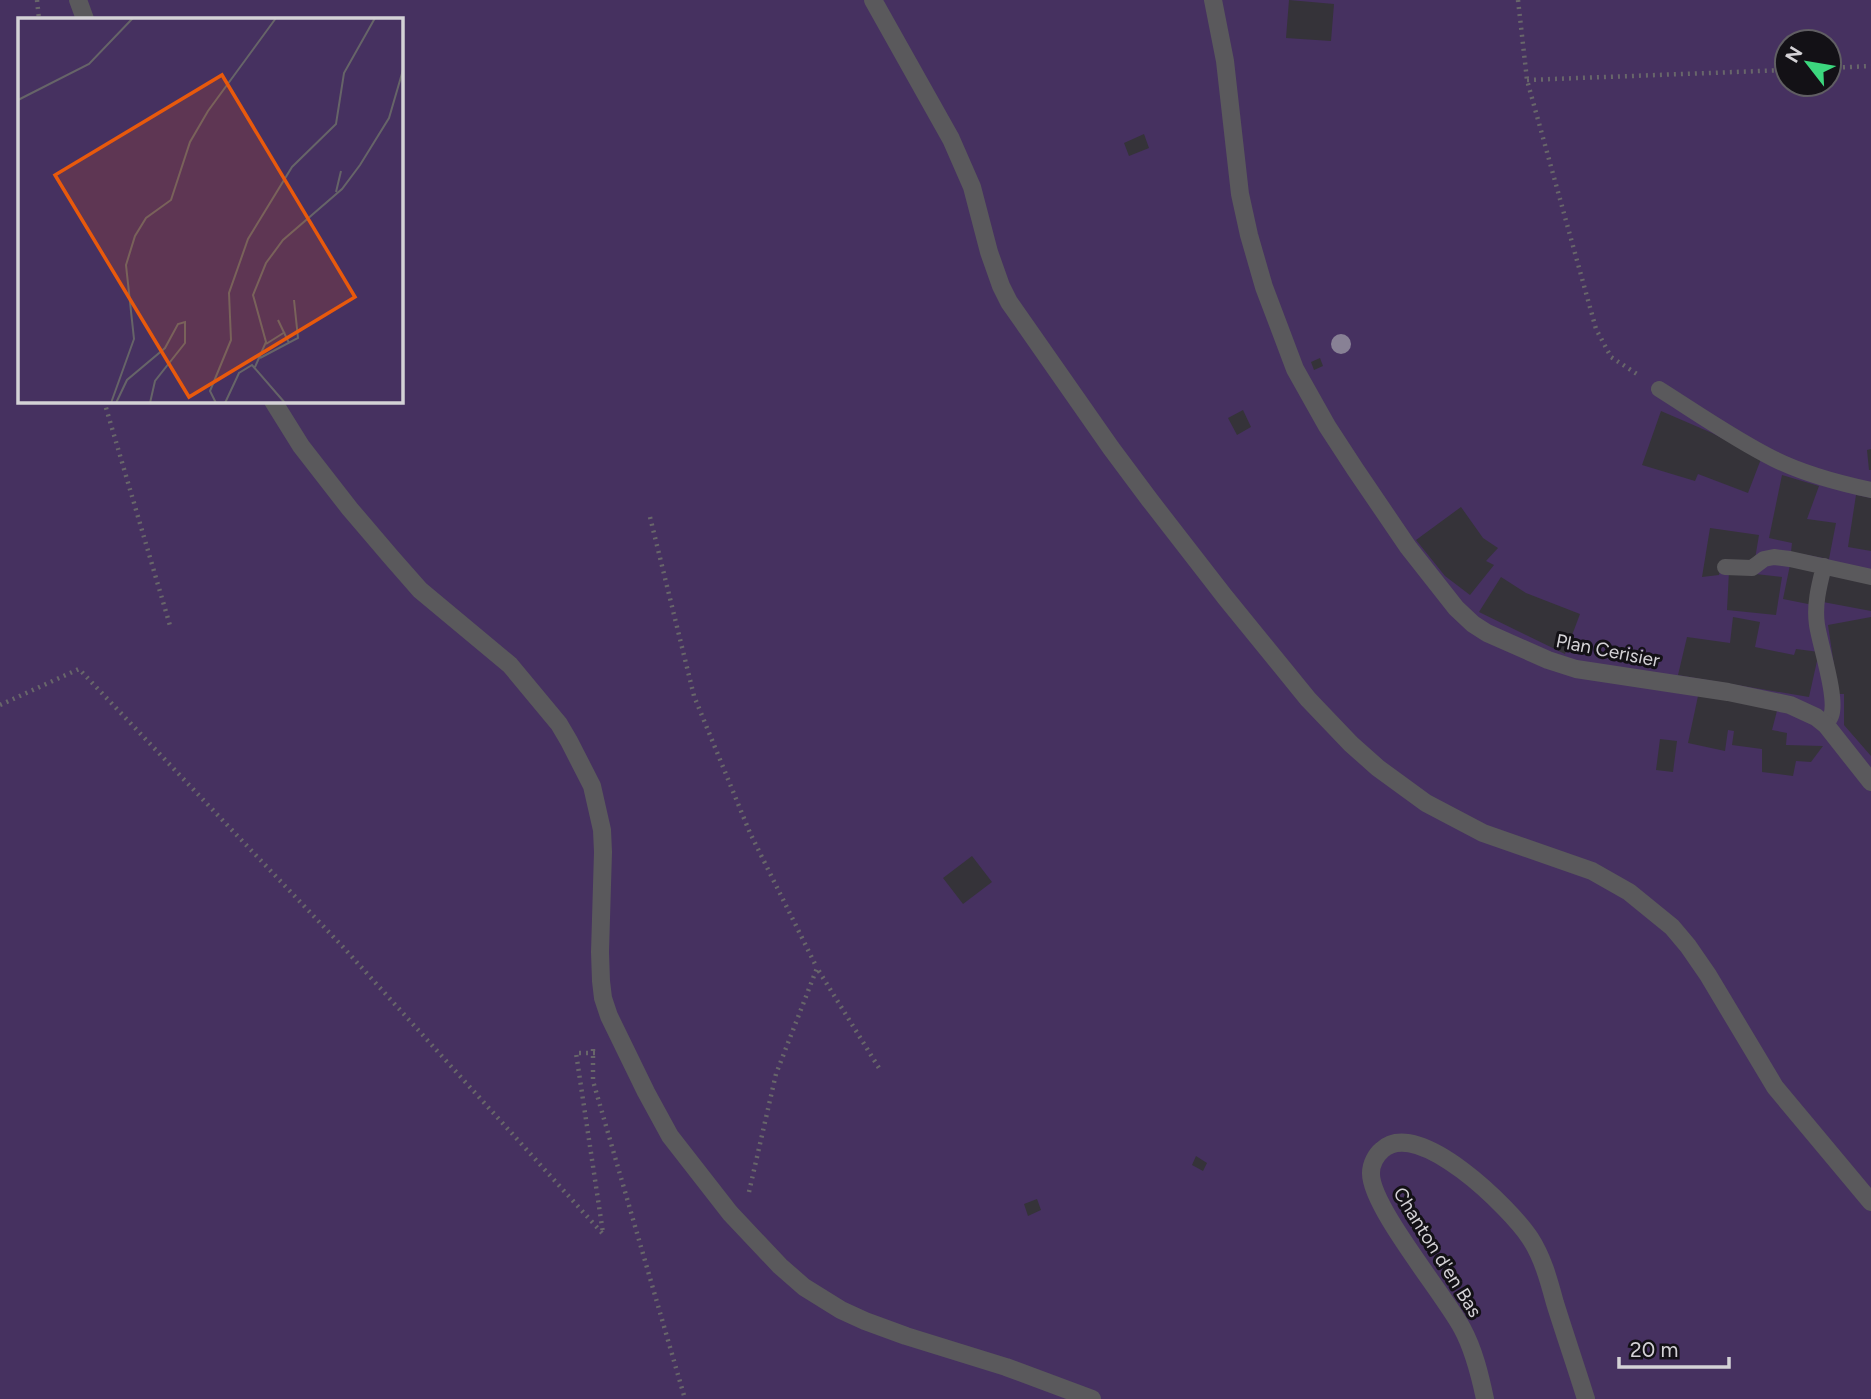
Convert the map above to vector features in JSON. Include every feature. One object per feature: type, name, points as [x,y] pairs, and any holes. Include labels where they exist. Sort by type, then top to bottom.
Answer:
[{"type":"street","points":[[78,0],[85,18]]},
{"type":"street","points":[[873,0],[961,160],[972,187],[995,270],[1009,302],[1156,508],[1308,699],[1378,768],[1426,803],[1483,833],[1592,871],[1629,892],[1672,927],[1708,975],[1775,1087],[1871,1202]]},
{"type":"street","name":"Plan Cerisier","points":[[1213,0],[1225,61],[1240,194],[1249,235],[1264,287],[1296,369],[1327,426],[1408,547],[1461,614],[1487,633],[1555,663],[1576,669],[1776,701],[1804,711],[1826,725],[1871,782]]},
{"type":"street","points":[[274,402],[301,446],[391,557],[421,590],[510,665],[559,724],[579,758],[596,799],[601,830],[603,852],[600,952],[603,998],[624,1047],[670,1136],[698,1174],[780,1266],[804,1287],[841,1310],[905,1336],[1006,1367],[1092,1399]]},
{"type":"street","name":"Chanton d'en Bas","points":[[1485,1399],[1479,1370],[1462,1329],[1402,1239],[1377,1195],[1371,1173],[1380,1151],[1389,1144],[1400,1141],[1413,1143],[1448,1160],[1488,1192],[1521,1226],[1532,1241],[1548,1278],[1586,1399]]},
{"type":"lane","points":[[1660,389],[1731,436],[1774,459],[1820,477],[1871,490]]},
{"type":"lane","points":[[1725,566],[1752,568],[1764,559],[1774,557],[1871,577]]},
{"type":"lane","points":[[1824,566],[1816,611],[1832,701],[1831,716],[1826,725]]},
{"type":"path","points":[[37,0],[39,18]]},
{"type":"path","points":[[1518,0],[1527,80],[1596,329],[1611,357],[1660,389]]},
{"type":"path","points":[[1843,67],[1871,66]]},
{"type":"path","points":[[1527,80],[1773,71]]},
{"type":"path","points":[[104,402],[172,629]]},
{"type":"path","points":[[650,517],[694,696],[750,834],[817,968],[880,1068]]},
{"type":"path","points":[[0,705],[79,669],[343,947],[603,1234],[576,1054],[624,1047]]},
{"type":"path","points":[[738,1221],[744,1214],[776,1074],[817,968]]},
{"type":"path","points":[[609,1016],[595,1030],[593,1081],[685,1399]]},
{"type":"shaded area","points":[[0,0],[1871,0],[1871,1399],[0,1399]]},
{"type":"building","points":[[1289,0],[1334,4],[1331,41],[1286,38]]},
{"type":"building","points":[[1144,134],[1149,148],[1129,156],[1124,143]]},
{"type":"building","points":[[1320,358],[1323,366],[1314,370],[1311,362]]},
{"type":"building","points":[[1243,410],[1251,427],[1237,435],[1228,418]]},
{"type":"building","points":[[1661,411],[1712,433],[1761,459],[1748,493],[1698,474],[1695,481],[1642,465]]},
{"type":"building","points":[[1871,449],[1871,470],[1869,470],[1867,450]]},
{"type":"building","points":[[1782,475],[1819,486],[1807,519],[1836,523],[1829,559],[1791,552],[1792,543],[1769,538]]},
{"type":"building","points":[[1856,495],[1871,498],[1871,551],[1848,547]]},
{"type":"building","points":[[1461,507],[1483,538],[1498,548],[1486,561],[1494,565],[1470,595],[1445,576],[1416,540]]},
{"type":"building","points":[[1710,528],[1759,535],[1754,565],[1722,560],[1719,575],[1702,577]]},
{"type":"building","points":[[1790,565],[1819,570],[1813,605],[1783,599]]},
{"type":"building","points":[[1729,571],[1782,577],[1776,615],[1727,610]]},
{"type":"building","points":[[1828,572],[1871,579],[1871,611],[1823,602]]},
{"type":"building","points":[[1501,577],[1526,593],[1580,614],[1565,654],[1479,612]]},
{"type":"building","points":[[1733,617],[1760,622],[1755,647],[1794,655],[1796,649],[1819,652],[1809,697],[1678,675],[1687,637],[1730,643]]},
{"type":"building","points":[[1871,617],[1871,756],[1844,725],[1844,694],[1835,694],[1835,672],[1828,625]]},
{"type":"building","points":[[1698,696],[1778,707],[1772,730],[1787,733],[1786,745],[1823,746],[1811,762],[1796,761],[1793,776],[1762,772],[1762,749],[1732,745],[1734,731],[1728,730],[1725,751],[1688,743]]},
{"type":"building","points":[[1660,739],[1677,741],[1673,772],[1656,770]]},
{"type":"building","points":[[972,856],[992,882],[963,904],[943,878]]},
{"type":"building","points":[[1196,1156],[1207,1163],[1203,1171],[1192,1165]]},
{"type":"building","points":[[1037,1199],[1041,1210],[1028,1216],[1024,1204]]}]
